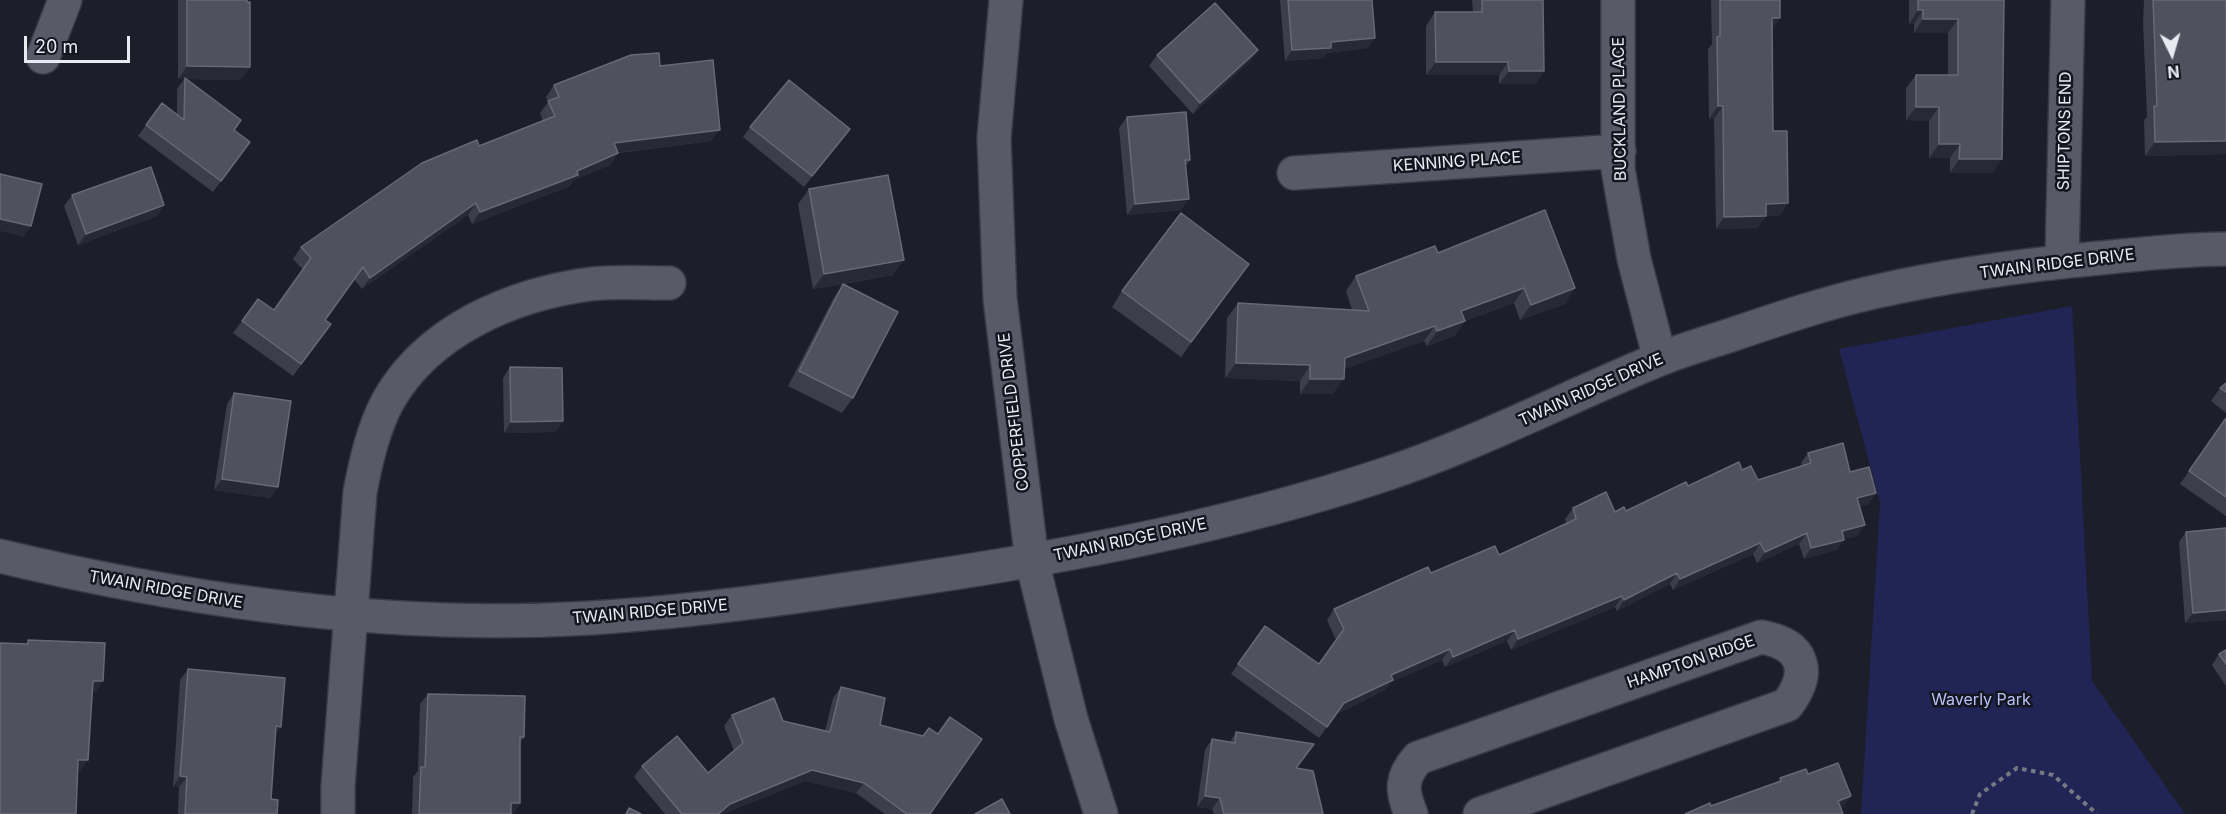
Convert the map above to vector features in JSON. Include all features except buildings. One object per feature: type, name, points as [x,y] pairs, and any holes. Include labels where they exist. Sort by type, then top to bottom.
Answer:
[{"type":"street","points":[[43,57],[65,0]]},
{"type":"street","name":"COPPERFIELD DRIVE","points":[[1006,0],[994,138],[995,217],[1000,299],[1032,561],[1071,718],[1101,814]]},
{"type":"street","name":"BUCKLAND PLACE","points":[[1618,0],[1618,169],[1634,259],[1660,359]]},
{"type":"street","name":"SHIPTONS END","points":[[2062,261],[2068,0]]},
{"type":"street","name":"KENNING PLACE","points":[[1294,173],[1619,151]]},
{"type":"street","name":"TWAIN RIDGE DRIVE","points":[[0,556],[147,588],[241,604],[351,614],[498,620],[588,618],[781,600],[1032,561],[1301,501],[1473,442],[1660,359],[1868,293],[1950,277],[2062,261],[2193,249],[2226,249]]},
{"type":"street","points":[[338,814],[355,533],[360,492],[370,446],[388,401],[419,359],[467,322],[540,295],[591,284],[669,283]]},
{"type":"street","name":"HAMPTON RIDGE","points":[[1411,814],[1404,799],[1405,772],[1418,758],[1761,637],[1782,640],[1796,652],[1801,671],[1797,692],[1787,705],[1480,814]]},
{"type":"path","points":[[1972,814],[1980,794],[2017,768],[2053,775],[2097,814]]},
{"type":"green space","name":"Waverly Park","points":[[2072,306],[2092,681],[2185,814],[1861,814],[1880,503],[1839,349]]}]
